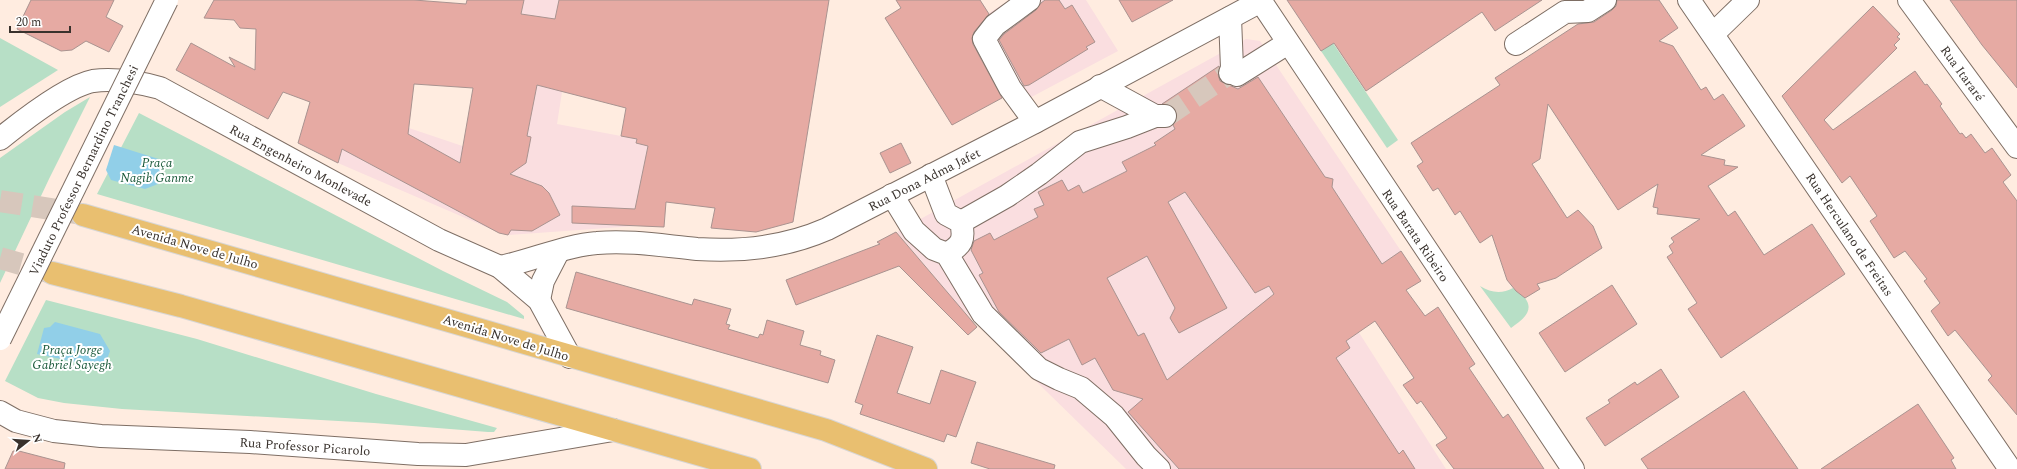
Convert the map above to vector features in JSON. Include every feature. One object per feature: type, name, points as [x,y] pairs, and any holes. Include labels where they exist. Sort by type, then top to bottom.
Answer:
[{"type":"main road","name":"Avenida Nove de Julho","points":[[83,215],[340,288],[570,357],[826,430],[926,469]]},
{"type":"main road","points":[[52,273],[181,306],[750,469]]},
{"type":"street","name":"Viaduto Professor Bernardino Tranchesi","points":[[0,339],[167,0]]},
{"type":"street","points":[[1029,0],[996,25],[984,39],[1010,88],[1035,122]]},
{"type":"street","points":[[1516,44],[1564,12],[1588,11],[1605,0]]},
{"type":"street","name":"Rua Herculano de Freitas","points":[[1689,0],[2010,469]]},
{"type":"street","points":[[1713,34],[1748,0]]},
{"type":"street","name":"Rua Itararé","points":[[1909,0],[2017,147]]},
{"type":"street","name":"Rua Dona Adma Jafet","points":[[500,267],[595,243],[616,242],[699,249],[742,249],[783,244],[803,239],[827,229],[1035,122],[1261,1]]},
{"type":"street","name":"Rua Barata Ribeiro","points":[[1261,1],[1573,469]]},
{"type":"street","points":[[1230,18],[1233,74],[1288,43]]},
{"type":"street","name":"Rua Engenheiro Monlevade","points":[[0,139],[39,109],[70,91],[92,82],[131,80],[160,88],[439,240],[500,267],[539,300],[570,357]]},
{"type":"street","points":[[926,240],[926,227],[934,217],[953,218],[1007,196],[1039,174],[1080,142],[1161,116],[1100,86]]},
{"type":"street","points":[[931,175],[964,236],[958,248],[947,254]]},
{"type":"street","points":[[892,195],[914,230],[934,249],[947,254],[983,314],[1039,369],[1058,379],[1081,388],[1114,416],[1146,456],[1160,469]]},
{"type":"street","points":[[539,300],[543,281],[558,252]]},
{"type":"street","name":"Rua Professor Picarolo","points":[[0,412],[16,421],[54,431],[101,436],[250,442],[418,454],[466,455],[613,430]]},
{"type":"shaded area","points":[[257,0],[423,0],[409,128],[495,157],[524,0],[618,0],[597,100],[562,92],[557,124],[637,139],[637,143],[648,146],[635,226],[509,235],[500,233],[338,163],[298,143],[310,102],[309,49],[256,38]]},
{"type":"shaded area","points":[[1010,0],[1086,0],[1118,51],[1011,108],[963,29]]},
{"type":"shaded area","points":[[1246,39],[1260,41],[1401,251],[1335,295],[1446,469],[1126,469],[961,308],[897,232]]},
{"type":"green space","points":[[0,38],[58,70],[0,107]]},
{"type":"green space","points":[[1333,43],[1398,140],[1387,148],[1321,51]]},
{"type":"green space","points":[[90,97],[0,283],[0,158],[65,112]]},
{"type":"green space","name":"Praça Nagib Ganme","points":[[139,113],[443,271],[507,302],[524,316],[524,319],[97,194]]},
{"type":"green space","points":[[1480,286],[1496,292],[1513,288],[1525,298],[1528,303],[1528,312],[1522,320],[1511,328]]},
{"type":"green space","name":"Praça Jorge Gabriel Sayegh","points":[[46,300],[197,339],[376,394],[497,428],[494,432],[488,432],[374,423],[122,409],[64,403],[38,398],[5,381]]},
{"type":"water","points":[[114,145],[165,161],[158,184],[145,189],[111,180],[106,170]]},
{"type":"water","points":[[55,322],[100,334],[110,351],[104,368],[37,354],[44,328],[50,327]]},
{"type":"building","points":[[31,0],[114,0],[106,17],[123,26],[109,52],[86,41],[72,50],[61,51],[17,29]]},
{"type":"building","points":[[214,0],[414,0],[466,4],[467,0],[524,0],[521,14],[555,19],[559,0],[829,0],[793,222],[756,232],[711,228],[715,208],[666,202],[664,227],[572,223],[572,206],[635,209],[648,146],[636,143],[637,139],[621,136],[626,108],[537,85],[527,136],[531,137],[526,163],[510,174],[542,186],[549,193],[560,215],[532,231],[511,230],[508,235],[499,233],[342,149],[338,163],[298,143],[310,102],[283,92],[268,119],[176,70],[191,43],[235,67],[229,57],[255,70],[256,29],[240,28],[234,20],[204,18]],"holes":[[[414,84],[473,88],[460,163],[408,134]]]},
{"type":"building","points":[[896,0],[980,0],[989,14],[974,32],[972,38],[973,44],[1002,98],[952,125],[885,18],[901,8]]},
{"type":"building","points":[[1045,0],[1059,0],[1065,9],[1072,5],[1095,42],[1086,47],[1088,49],[1029,85],[1024,86],[999,40],[1004,34],[1036,10]]},
{"type":"building","points":[[1119,0],[1173,0],[1132,22]]},
{"type":"building","points":[[1287,0],[1542,0],[1495,31],[1482,12],[1366,91],[1334,43],[1321,51]]},
{"type":"building","points":[[1617,0],[1659,0],[1678,28],[1659,41],[1673,46],[1701,90],[1706,87],[1714,100],[1723,94],[1745,126],[1701,155],[1725,160],[1724,165],[1738,167],[1708,186],[1728,216],[1735,211],[1764,255],[1812,224],[1845,274],[1721,358],[1688,309],[1697,303],[1667,257],[1673,253],[1669,246],[1674,242],[1671,238],[1700,219],[1657,214],[1658,208],[1653,207],[1658,184],[1618,210],[1548,104],[1540,159],[1532,164],[1567,218],[1578,210],[1593,226],[1602,248],[1556,278],[1537,284],[1540,289],[1525,298],[1516,291],[1507,280],[1492,235],[1480,243],[1460,211],[1455,215],[1438,188],[1433,191],[1417,166],[1423,162],[1411,143],[1500,85],[1495,78],[1578,24],[1594,22],[1612,10],[1616,6]]},
{"type":"building","points":[[1950,0],[2017,0],[2017,88],[1982,45]]},
{"type":"building","points":[[1873,6],[1900,34],[1897,37],[1900,39],[1894,45],[1897,48],[1824,120],[1833,130],[1915,71],[1942,104],[1940,106],[1960,134],[1962,133],[1966,138],[1971,134],[1985,153],[1992,148],[2011,175],[2003,182],[2017,201],[2017,415],[1988,380],[1992,376],[1955,330],[1948,336],[1931,311],[1940,303],[1924,281],[1927,279],[1905,251],[1894,258],[1870,221],[1877,216],[1850,176],[1842,183],[1782,96]]},
{"type":"building","points":[[1219,66],[1218,74],[1220,81],[1238,89],[1258,77],[1325,177],[1333,179],[1332,187],[1382,264],[1401,251],[1421,281],[1406,290],[1425,316],[1438,307],[1475,364],[1469,368],[1503,418],[1508,414],[1544,469],[1454,469],[1436,445],[1447,438],[1421,401],[1417,404],[1403,385],[1414,378],[1375,321],[1346,341],[1350,348],[1336,358],[1399,454],[1403,450],[1415,469],[1179,469],[1128,412],[1143,399],[1113,390],[1095,358],[1082,365],[1069,339],[1041,353],[999,312],[979,275],[983,273],[971,250],[974,241],[990,233],[994,240],[1038,217],[1034,209],[1044,205],[1038,192],[1062,180],[1068,191],[1079,185],[1083,193],[1127,171],[1122,162],[1156,145],[1154,143],[1175,129],[1173,125],[1177,116],[1176,110],[1171,105],[1162,104]],"holes":[[[1185,192],[1255,293],[1269,286],[1274,294],[1167,380],[1144,333],[1138,336],[1107,278],[1147,256],[1175,308],[1170,318],[1179,333],[1227,308],[1168,202]]]},
{"type":"building","points":[[901,143],[911,163],[890,173],[880,153]]},
{"type":"building","points":[[896,232],[977,327],[968,335],[899,266],[796,305],[786,280],[880,244],[877,242]]},
{"type":"building","points":[[576,272],[692,305],[694,299],[731,309],[726,324],[730,325],[728,329],[758,338],[760,334],[763,335],[767,320],[804,331],[800,345],[821,351],[820,355],[835,360],[828,383],[566,308]]},
{"type":"building","points":[[1612,285],[1637,324],[1565,372],[1539,333]]},
{"type":"building","points":[[877,335],[913,347],[897,393],[930,404],[941,370],[976,382],[956,437],[947,434],[944,442],[860,414],[863,405],[855,402]]},
{"type":"building","points":[[1661,369],[1679,397],[1605,446],[1586,418],[1610,403],[1608,400],[1635,382],[1637,385]]},
{"type":"building","points":[[1744,391],[1798,469],[1648,469],[1641,459]]},
{"type":"building","points":[[1918,404],[1954,458],[1951,460],[1956,469],[1821,469]]},
{"type":"building","points":[[977,442],[1055,465],[1054,469],[990,469],[971,463]]},
{"type":"building","points":[[13,451],[19,451],[65,463],[64,469],[5,469]]},
{"type":"tunnel","points":[[1166,116],[1230,73]]},
{"type":"tunnel","points":[[0,201],[82,214]]},
{"type":"tunnel","points":[[0,258],[52,273]]}]
